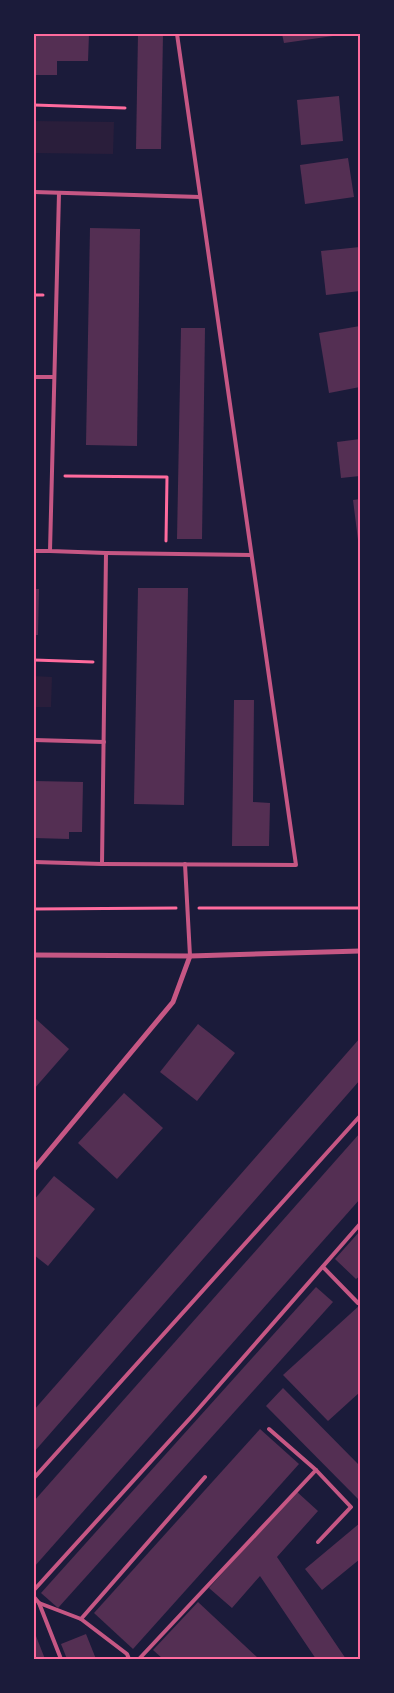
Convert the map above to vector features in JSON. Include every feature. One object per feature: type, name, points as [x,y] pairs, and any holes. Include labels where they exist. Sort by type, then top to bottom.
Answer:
[{"type":"street","points":[[34,955],[190,956],[360,951]]},
{"type":"street","points":[[34,1169],[173,1002],[190,956]]},
{"type":"lane","points":[[34,862],[296,865],[177,34]]},
{"type":"lane","points":[[34,192],[200,197]]},
{"type":"lane","points":[[50,551],[59,193]]},
{"type":"lane","points":[[34,377],[54,377]]},
{"type":"lane","points":[[34,551],[252,555]]},
{"type":"lane","points":[[102,864],[106,553]]},
{"type":"lane","points":[[34,740],[104,742]]},
{"type":"lane","points":[[185,864],[190,956]]},
{"type":"lane","points":[[34,1478],[360,1116]]},
{"type":"lane","points":[[34,1590],[193,1415],[360,1224]]},
{"type":"lane","points":[[323,1267],[358,1303],[360,1301]]},
{"type":"lane","points":[[269,1429],[316,1470],[352,1507],[318,1542]]},
{"type":"lane","points":[[139,1659],[316,1470]]},
{"type":"lane","points":[[81,1619],[205,1477]]},
{"type":"lane","points":[[34,1597],[39,1603],[61,1659]]},
{"type":"lane","points":[[39,1603],[81,1619],[127,1654],[129,1659]]},
{"type":"path","points":[[34,105],[125,108]]},
{"type":"path","points":[[52,476],[167,477],[166,553]]},
{"type":"path","points":[[34,660],[105,662]]},
{"type":"shaded area","points":[[34,121],[114,122],[113,154],[34,153]]},
{"type":"shaded area","points":[[34,676],[52,677],[51,707],[34,707]]},
{"type":"building","points":[[34,34],[89,34],[88,61],[57,61],[57,75],[34,75]]},
{"type":"building","points":[[138,34],[163,34],[161,149],[136,149]]},
{"type":"building","points":[[282,34],[333,34],[333,36],[284,43]]},
{"type":"building","points":[[339,96],[343,141],[301,145],[297,100]]},
{"type":"building","points":[[348,158],[354,197],[305,204],[300,165]]},
{"type":"building","points":[[90,228],[140,229],[137,446],[86,445]]},
{"type":"building","points":[[360,247],[360,291],[326,295],[321,251]]},
{"type":"building","points":[[360,326],[360,387],[329,393],[319,333]]},
{"type":"building","points":[[181,328],[205,328],[202,539],[177,539]]},
{"type":"building","points":[[360,439],[360,476],[341,478],[337,442]]},
{"type":"building","points":[[360,499],[360,548],[359,548],[353,500]]},
{"type":"building","points":[[138,588],[188,588],[184,805],[134,804]]},
{"type":"building","points":[[34,589],[39,589],[38,635],[34,635]]},
{"type":"building","points":[[234,700],[254,700],[253,802],[270,803],[269,846],[232,846]]},
{"type":"building","points":[[34,781],[83,782],[82,832],[69,832],[69,839],[34,838]]},
{"type":"building","points":[[36,1019],[69,1049],[34,1089],[34,1021]]},
{"type":"building","points":[[198,1024],[235,1053],[197,1101],[160,1072]]},
{"type":"building","points":[[360,1038],[360,1080],[34,1452],[34,1410]]},
{"type":"building","points":[[124,1093],[163,1128],[117,1179],[78,1143]]},
{"type":"building","points":[[360,1133],[360,1199],[34,1567],[34,1501]]},
{"type":"building","points":[[54,1176],[95,1209],[48,1266],[34,1255],[34,1200]]},
{"type":"building","points":[[360,1231],[360,1276],[356,1279],[335,1259]]},
{"type":"building","points":[[316,1287],[333,1302],[58,1608],[41,1593]]},
{"type":"building","points":[[360,1305],[360,1392],[328,1421],[283,1375]]},
{"type":"building","points":[[283,1388],[360,1466],[360,1501],[266,1406]]},
{"type":"building","points":[[260,1429],[299,1464],[133,1649],[94,1613]]},
{"type":"building","points":[[296,1491],[318,1511],[277,1557],[346,1659],[316,1659],[260,1576],[232,1608],[209,1588]]},
{"type":"building","points":[[360,1523],[360,1559],[322,1590],[305,1569]]},
{"type":"building","points":[[198,1602],[259,1659],[163,1659],[153,1650]]},
{"type":"building","points":[[34,1631],[45,1659],[34,1659]]},
{"type":"building","points":[[86,1634],[96,1659],[67,1659],[61,1644]]}]
